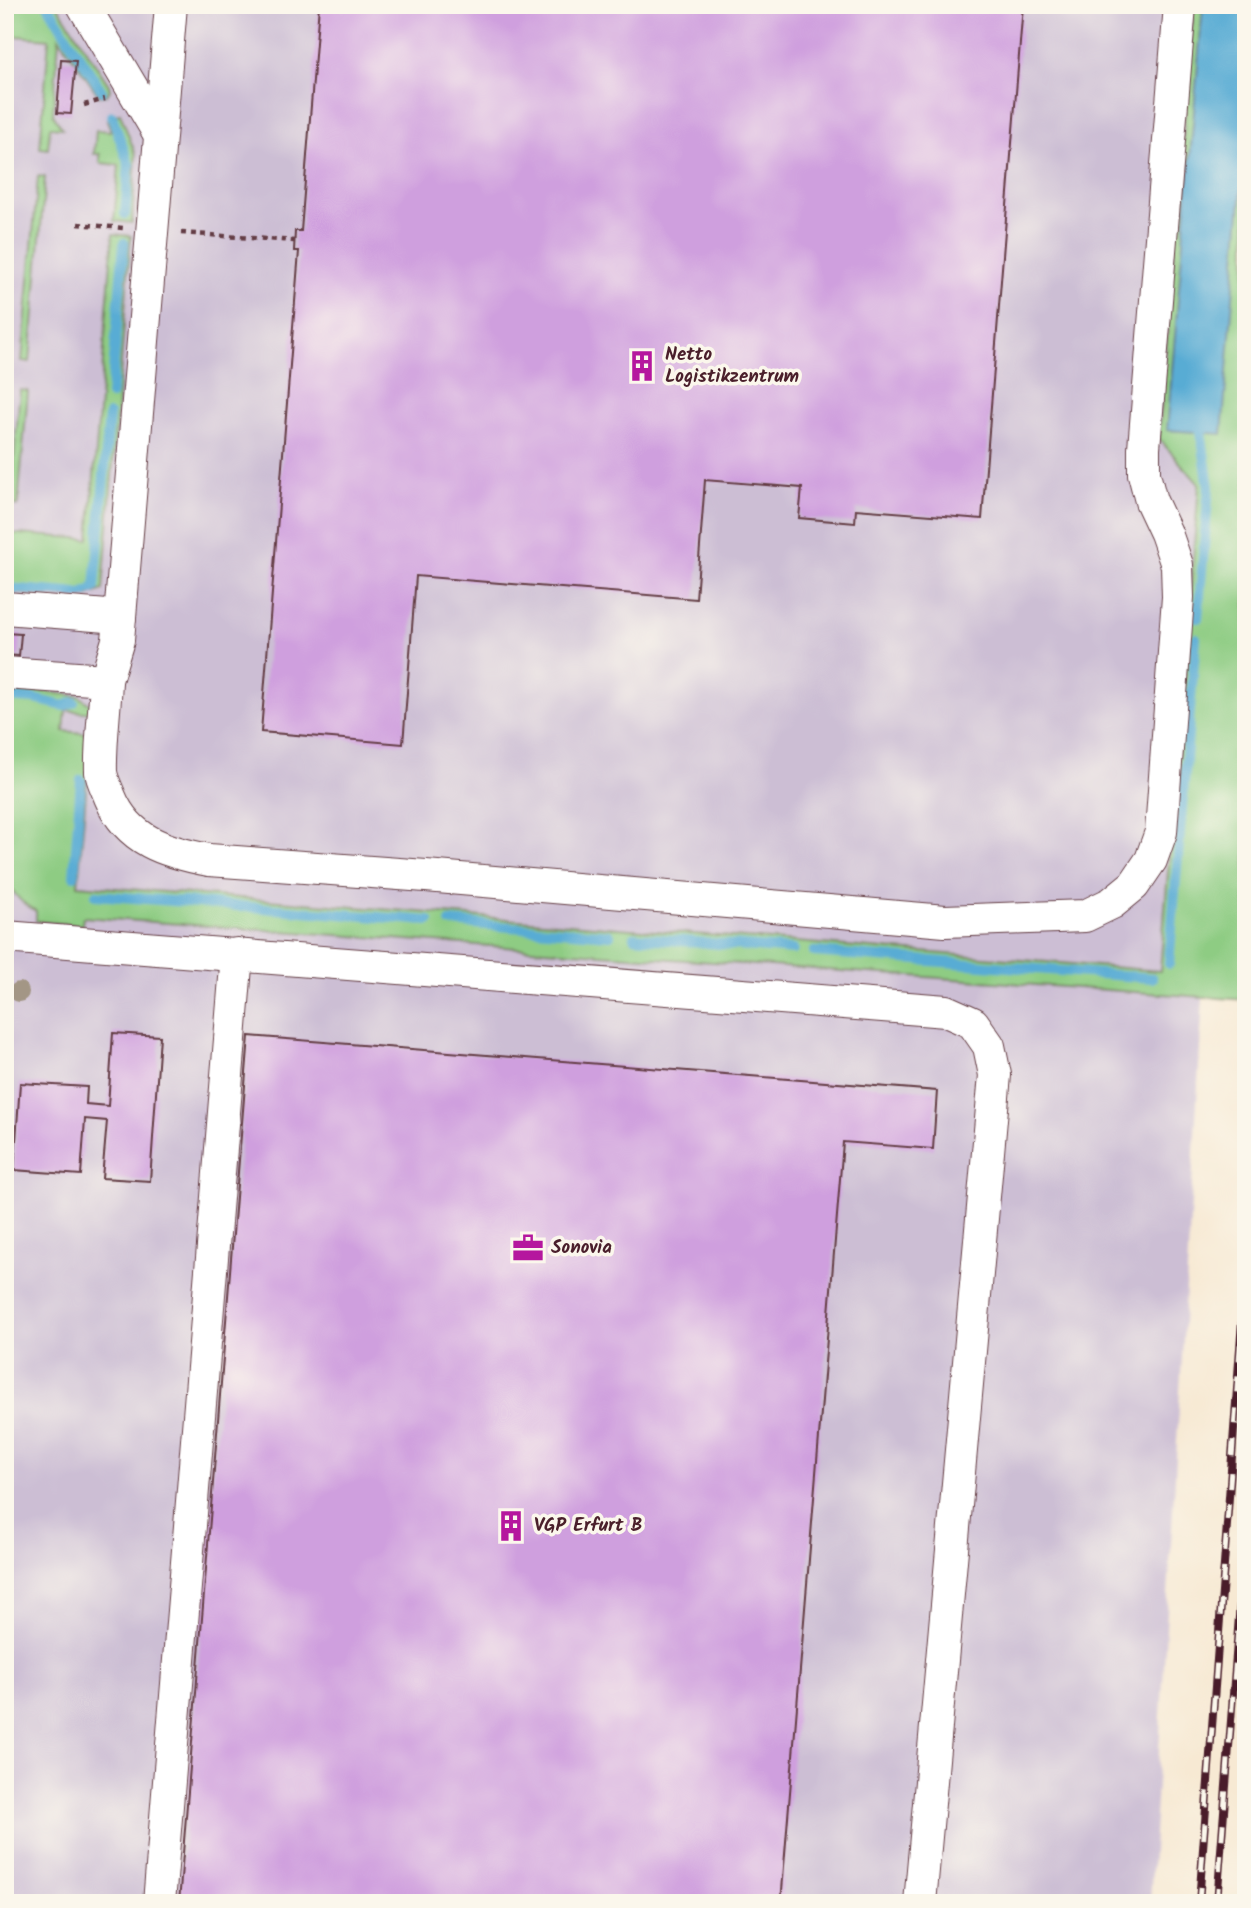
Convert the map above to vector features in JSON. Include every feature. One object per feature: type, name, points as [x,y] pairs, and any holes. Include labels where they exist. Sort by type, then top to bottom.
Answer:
[{"type":"street","points":[[83,5],[160,135]]},
{"type":"street","points":[[171,5],[118,640],[106,680],[101,774],[113,803],[128,825],[145,841],[173,854],[209,860],[945,921],[1085,916],[1112,903],[1134,885],[1151,860],[1161,832],[1178,597],[1177,565],[1151,501],[1144,474],[1144,448],[1180,5]]},
{"type":"street","points":[[5,608],[120,617]]},
{"type":"street","points":[[5,673],[106,680]]},
{"type":"street","points":[[5,937],[946,1011],[973,1023],[989,1046],[995,1075],[920,1903]]},
{"type":"street","points":[[159,1903],[237,954]]},
{"type":"path","points":[[78,224],[295,241]]},
{"type":"shaded area","points":[[5,5],[1246,5],[1234,544],[1203,998],[1150,1903],[5,1903]]},
{"type":"green space","points":[[5,5],[57,5],[109,85],[107,95],[99,96],[59,38],[53,114],[62,128],[50,127],[48,149],[40,148],[49,39],[5,35]]},
{"type":"green space","points":[[1194,5],[1246,5],[1246,1000],[83,917],[82,925],[36,921],[36,911],[16,895],[5,871],[5,687],[79,696],[92,706],[92,713],[66,710],[64,731],[91,734],[78,885],[1160,971],[1199,484],[1159,439]]},
{"type":"green space","points":[[120,113],[136,155],[132,223],[114,221],[119,165],[100,163],[100,154],[94,154],[96,130],[111,131],[107,120]]},
{"type":"green space","points":[[38,176],[45,177],[30,362],[22,361]]},
{"type":"green space","points":[[113,234],[131,236],[103,590],[83,598],[5,593],[5,533],[89,539]]},
{"type":"green space","points":[[20,390],[28,391],[18,506],[10,504]]},
{"type":"water","points":[[1203,5],[1246,5],[1246,137],[1222,434],[1167,430]]},
{"type":"building","name":"Netto Logistikzentrum","points":[[319,5],[1023,5],[982,519],[856,509],[855,523],[799,518],[802,488],[705,480],[696,599],[416,576],[403,744],[261,732],[299,251],[294,251],[295,231],[301,231]]},
{"type":"building","points":[[61,60],[76,61],[71,114],[57,113]]},
{"type":"building","points":[[5,633],[21,634],[19,656],[5,655]]},
{"type":"building","points":[[113,1033],[160,1036],[150,1181],[102,1178],[107,1121],[85,1119],[81,1175],[14,1170],[20,1083],[87,1087],[86,1104],[108,1106]]},
{"type":"building","name":"VGP Erfurt B","points":[[249,1036],[937,1091],[933,1149],[843,1142],[781,1903],[179,1903]]},
{"type":"waterway","points":[[48,5],[102,91]]},
{"type":"waterway","points":[[112,116],[129,165],[125,214]]},
{"type":"waterway","points":[[111,395],[124,243]]},
{"type":"waterway","points":[[5,588],[81,594],[95,588],[109,415]]},
{"type":"waterway","points":[[1198,618],[1209,487],[1201,432]]},
{"type":"waterway","points":[[1169,964],[1196,638]]},
{"type":"waterway","points":[[5,697],[34,699],[64,706],[74,702]]},
{"type":"waterway","points":[[74,876],[81,780]]},
{"type":"waterway","points":[[96,895],[429,921]]},
{"type":"waterway","points":[[450,922],[610,935]]},
{"type":"waterway","points":[[634,937],[793,950]]},
{"type":"waterway","points":[[814,952],[1152,978]]},
{"type":"railway","points":[[1199,1903],[1246,1267]]},
{"type":"railway","points":[[1217,1903],[1246,1525]]},
{"type":"place","name":"Netto Logistikzentrum","points":[[642,366]]},
{"type":"place","name":"Sonovia","points":[[528,1248]]},
{"type":"place","name":"VGP Erfurt B","points":[[511,1526]]}]
